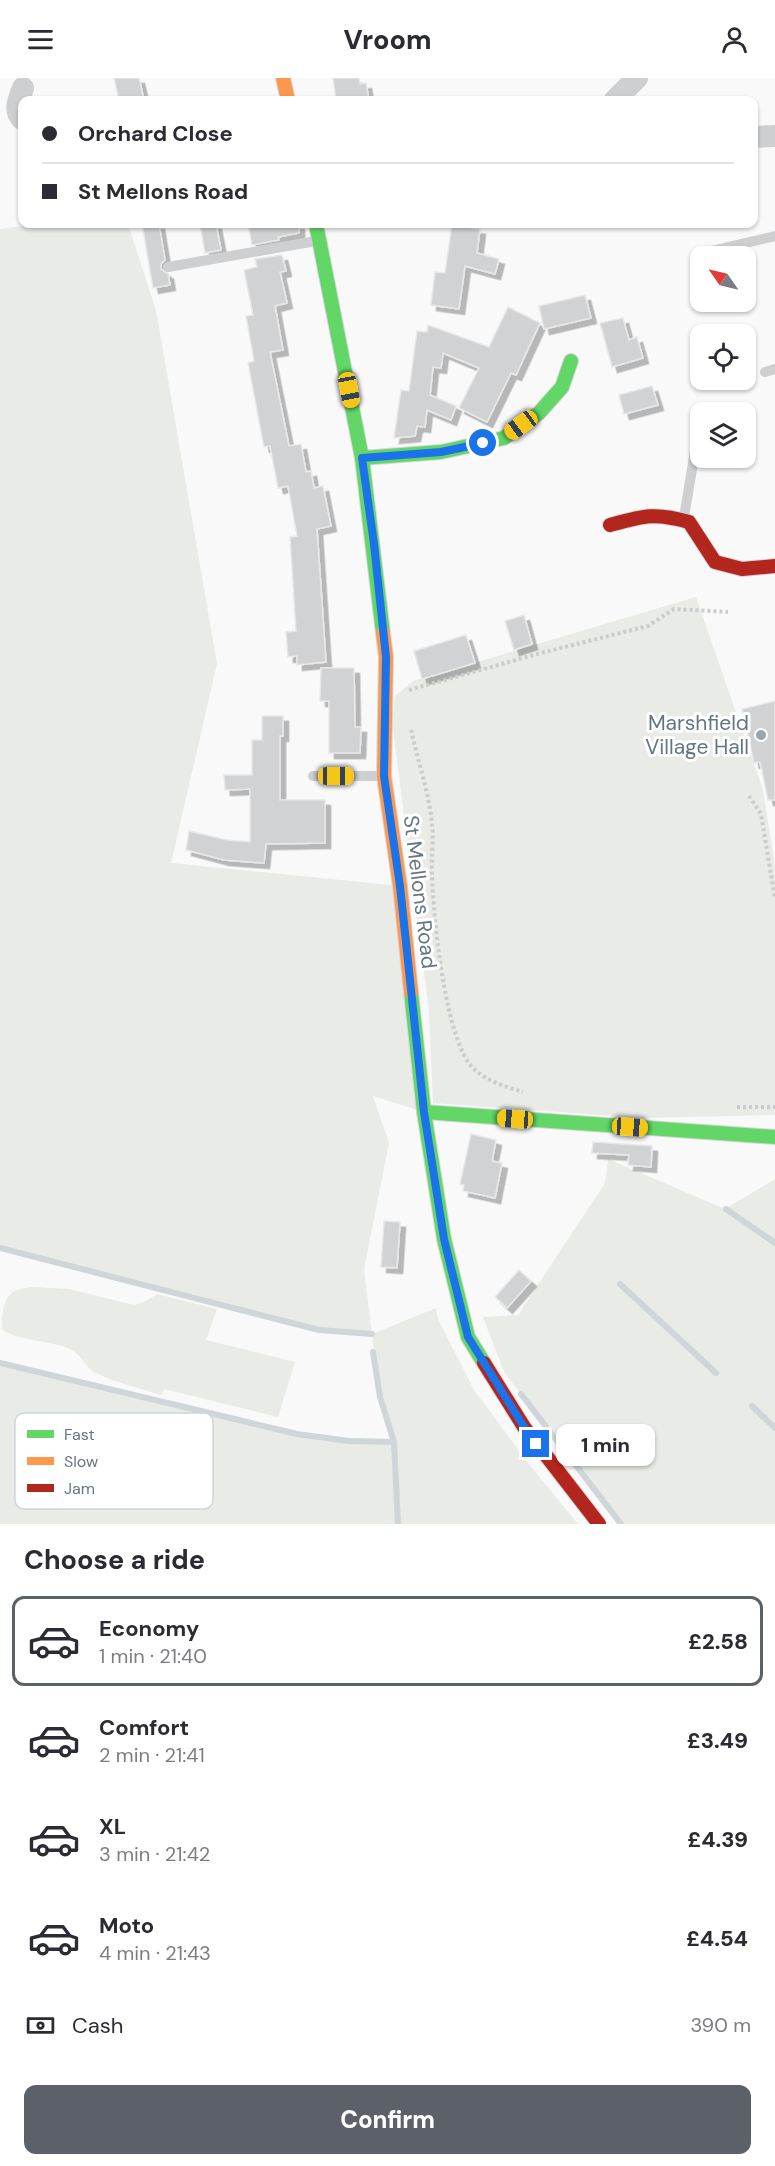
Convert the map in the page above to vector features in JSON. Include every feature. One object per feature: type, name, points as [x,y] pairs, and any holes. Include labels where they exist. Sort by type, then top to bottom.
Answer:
[{"type":"street","points":[[283,78],[287,96]]},
{"type":"street","points":[[619,96],[638,78]]},
{"type":"street","points":[[758,137],[775,136]]},
{"type":"street","name":"St Mellons Road","points":[[317,228],[362,458],[374,544],[386,657],[384,776],[400,886],[424,1112],[444,1239],[468,1337],[524,1427],[599,1524]]},
{"type":"street","points":[[362,458],[441,452],[504,438],[539,413],[562,387],[571,361]]},
{"type":"street","points":[[610,525],[646,515],[669,516],[689,522],[716,562],[742,569],[775,566]]},
{"type":"street","points":[[424,1112],[775,1137]]},
{"type":"lane","points":[[732,246],[775,236]]},
{"type":"lane","points":[[168,267],[320,240]]},
{"type":"lane","points":[[683,520],[692,468]]},
{"type":"lane","points":[[313,776],[384,776]]},
{"type":"path","points":[[404,694],[411,688],[648,626],[674,609],[728,612]]},
{"type":"path","points":[[411,727],[432,824],[434,925],[451,1017],[459,1044],[472,1068],[488,1078],[522,1092],[532,1093]]},
{"type":"path","points":[[748,796],[761,814],[775,899]]},
{"type":"path","points":[[730,1107],[775,1107]]},
{"type":"shaded area","points":[[18,227],[129,228],[156,310],[217,664],[171,863],[400,886],[424,1112],[373,1096],[389,1143],[364,1269],[372,1334],[319,1330],[0,1248],[0,229]]},
{"type":"shaded area","points":[[696,597],[763,790],[775,866],[775,1115],[643,1118],[433,1103],[429,1011],[392,721],[395,696],[413,681]]},
{"type":"shaded area","points":[[608,1159],[725,1209],[775,1179],[775,1524],[621,1524],[504,1372],[483,1317],[518,1315],[605,1183]]},
{"type":"shaded area","points":[[34,1287],[69,1289],[134,1305],[157,1294],[217,1309],[206,1340],[295,1362],[278,1417],[164,1389],[161,1395],[120,1383],[92,1370],[80,1356],[71,1350],[59,1345],[15,1336],[3,1330],[5,1303],[11,1293]]},
{"type":"shaded area","points":[[436,1308],[438,1319],[474,1390],[532,1468],[578,1524],[0,1524],[0,1363],[209,1413],[15,1413],[15,1509],[213,1509],[213,1414],[297,1434],[349,1441],[394,1441],[380,1397],[372,1334]]},
{"type":"building","points":[[114,78],[139,78],[143,96],[118,96]]},
{"type":"building","points":[[333,78],[359,78],[360,84],[366,83],[368,96],[335,96]]},
{"type":"building","points":[[143,228],[160,228],[165,260],[161,264],[161,269],[168,274],[170,285],[153,288]]},
{"type":"building","points":[[201,228],[217,228],[221,250],[205,253]]},
{"type":"building","points":[[249,228],[299,228],[299,233],[278,237],[279,240],[252,245]]},
{"type":"building","points":[[451,228],[480,229],[477,253],[499,259],[495,274],[465,266],[459,309],[431,305],[435,272],[445,273]]},
{"type":"building","points":[[282,255],[286,271],[280,272],[287,303],[275,306],[283,350],[270,352],[289,446],[301,444],[306,472],[311,471],[314,488],[323,486],[331,526],[317,529],[326,662],[297,665],[297,656],[288,657],[286,632],[296,631],[290,537],[297,536],[288,486],[278,488],[270,446],[264,447],[248,363],[254,361],[246,316],[253,315],[244,270],[257,267],[255,259]]},
{"type":"building","points":[[585,295],[591,318],[544,329],[539,306]]},
{"type":"building","points":[[508,307],[540,323],[516,375],[511,373],[487,422],[459,408],[479,368],[443,353],[441,368],[433,367],[430,395],[456,406],[451,420],[427,410],[425,427],[417,426],[415,436],[394,438],[401,390],[409,391],[417,331],[427,332],[428,325],[489,347]]},
{"type":"building","points":[[623,318],[629,340],[637,337],[643,358],[612,367],[600,323]]},
{"type":"building","points":[[652,386],[658,405],[624,414],[619,395]]},
{"type":"building","points":[[524,615],[532,644],[514,650],[505,621]]},
{"type":"building","points":[[466,635],[475,663],[422,679],[414,651]]},
{"type":"building","points":[[321,668],[354,668],[355,727],[361,727],[360,753],[329,753],[329,701],[320,701]]},
{"type":"building","name":"Marshfield Village Hall","points":[[775,701],[775,800],[768,800],[760,762],[754,763],[742,709]]},
{"type":"building","points":[[262,716],[283,716],[283,736],[280,736],[280,800],[325,800],[325,843],[266,844],[264,863],[224,860],[186,850],[189,831],[227,840],[250,842],[250,789],[225,790],[224,775],[252,775],[252,740],[262,740]]},
{"type":"building","points":[[471,1134],[496,1140],[492,1161],[502,1163],[495,1198],[463,1191],[464,1185],[460,1184]]},
{"type":"building","points":[[593,1142],[652,1146],[651,1167],[628,1165],[629,1155],[592,1153]]},
{"type":"building","points":[[384,1221],[400,1222],[397,1268],[381,1267]]},
{"type":"building","points":[[519,1270],[531,1281],[507,1308],[495,1297]]},
{"type":"waterway","points":[[726,1209],[775,1243]]},
{"type":"waterway","points":[[0,1248],[319,1330],[372,1334]]},
{"type":"waterway","points":[[620,1284],[716,1373]]},
{"type":"waterway","points":[[373,1352],[380,1397],[394,1442],[398,1524]]},
{"type":"waterway","points":[[0,1363],[209,1413]]},
{"type":"waterway","points":[[521,1394],[621,1524]]},
{"type":"waterway","points":[[752,1406],[775,1428]]},
{"type":"waterway","points":[[213,1414],[297,1434],[349,1441],[394,1442]]},
{"type":"traffic: fast","points":[[317,228],[362,458],[383,633]]},
{"type":"traffic: fast","points":[[362,458],[441,452],[504,438],[539,413],[562,387],[571,361]]},
{"type":"traffic: fast","points":[[411,992],[424,1112],[444,1239],[468,1337],[484,1363]]},
{"type":"traffic: fast","points":[[424,1112],[775,1137]]},
{"type":"traffic: slow","points":[[283,78],[287,96]]},
{"type":"traffic: slow","points":[[383,633],[386,657],[384,776],[400,886],[411,992]]},
{"type":"traffic: jam","points":[[610,525],[649,516],[677,519],[689,522],[715,562],[742,569],[775,566]]},
{"type":"traffic: jam","points":[[484,1363],[524,1427],[599,1524]]},
{"type":"place","name":"Marshfield Village Hall","points":[[761,735]]},
{"type":"route","points":[[483,443],[441,452],[362,458],[386,657],[384,776],[400,886],[424,1112],[444,1239],[468,1337],[536,1444]]}]
